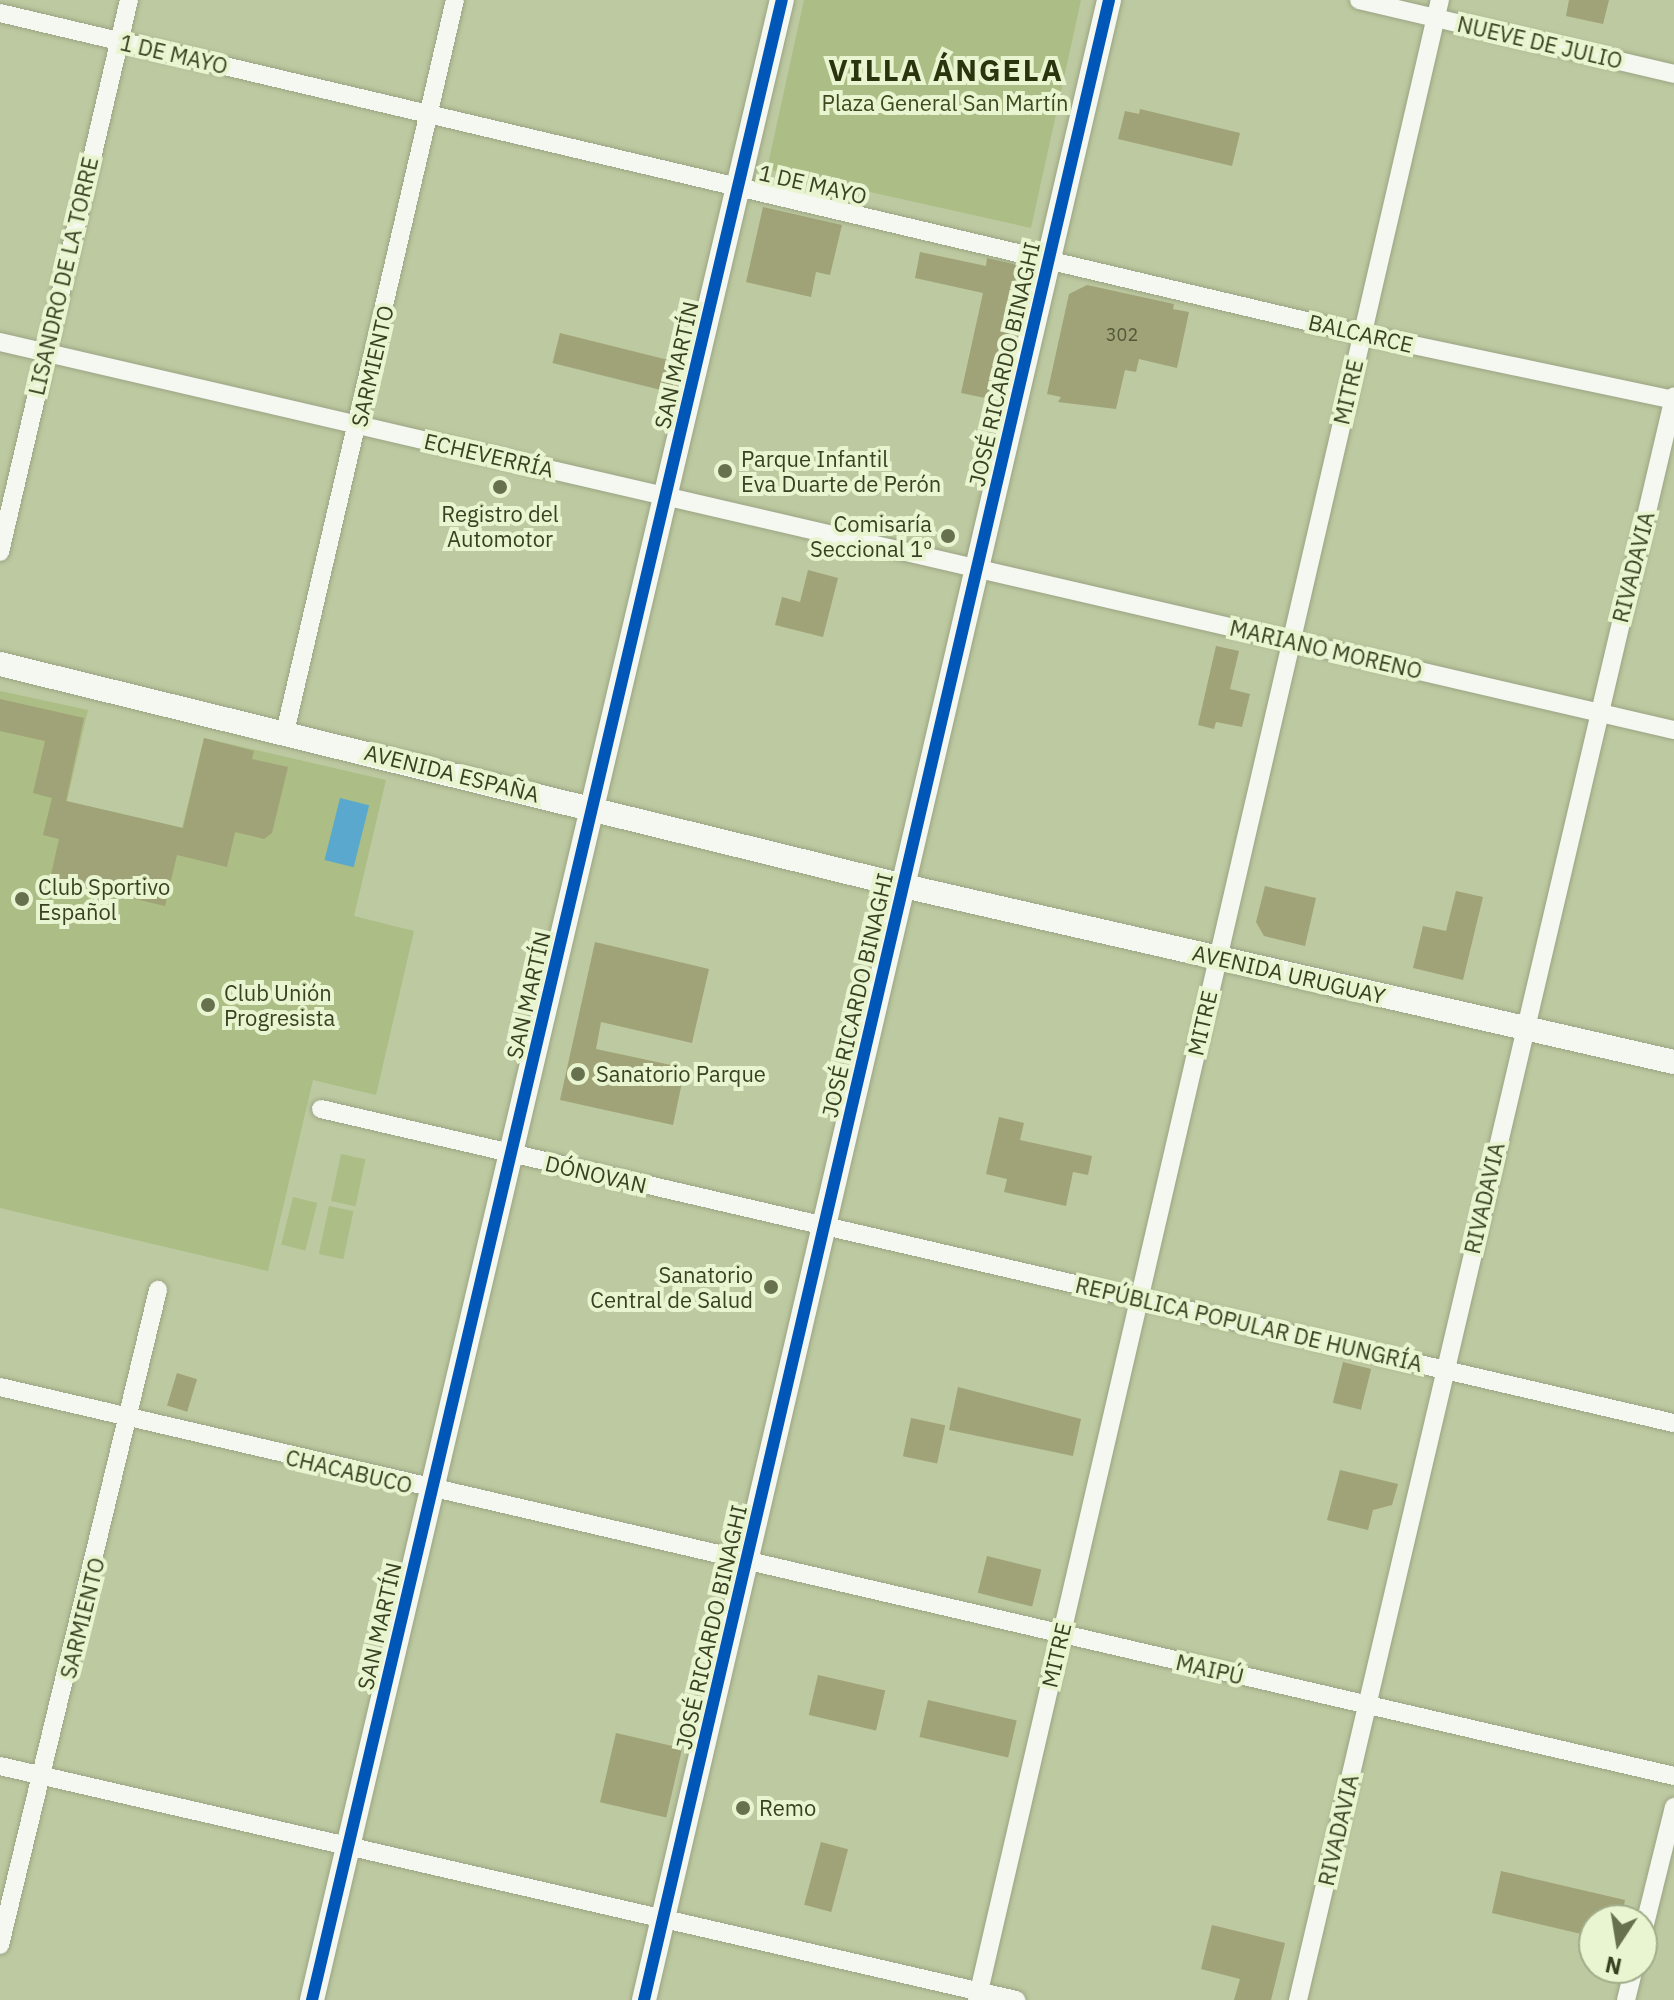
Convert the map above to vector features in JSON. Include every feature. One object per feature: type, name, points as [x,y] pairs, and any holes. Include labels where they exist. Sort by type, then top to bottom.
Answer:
[{"type":"street","name":"LISANDRO DE LA TORRE","points":[[0,552],[129,0]]},
{"type":"street","name":"SARMIENTO","points":[[285,732],[359,426],[455,0]]},
{"type":"street","name":"SAN MARTÍN","points":[[312,2000],[782,0]]},
{"type":"street","name":"JOSÉ RICARDO BINAGHI","points":[[644,2000],[1109,0]]},
{"type":"street","name":"NUEVE DE JULIO","points":[[1359,0],[1438,9],[1674,74]]},
{"type":"street","name":"MITRE","points":[[978,1996],[1438,9]]},
{"type":"street","name":"1 DE MAYO","points":[[0,13],[1049,260]]},
{"type":"street","name":"BALCARCE","points":[[1049,260],[1361,334],[1674,399]]},
{"type":"street","name":"ECHEVERRÍA","points":[[0,342],[977,567]]},
{"type":"street","name":"RIVADAVIA","points":[[1298,2000],[1597,713],[1674,399]]},
{"type":"street","name":"MARIANO MORENO","points":[[977,567],[1674,730]]},
{"type":"street","name":"AVENIDA ESPAÑA","points":[[0,664],[904,886]]},
{"type":"street","name":"AVENIDA URUGUAY","points":[[904,886],[1674,1062]]},
{"type":"street","name":"DÓNOVAN","points":[[321,1109],[824,1229]]},
{"type":"street","name":"REPÚBLICA POPULAR DE HUNGRÍA","points":[[824,1229],[1445,1368],[1674,1423]]},
{"type":"street","name":"SARMIENTO","points":[[0,1945],[131,1419],[158,1290]]},
{"type":"street","name":"CHACABUCO","points":[[0,1387],[746,1562]]},
{"type":"street","name":"MAIPÚ","points":[[746,1562],[1674,1776]]},
{"type":"street","points":[[0,1766],[663,1919],[978,1996],[1016,2000]]},
{"type":"street","points":[[1650,1904],[1674,1807]]},
{"type":"green space","name":"Plaza General San Martín","points":[[804,0],[1081,0],[1031,228],[767,169]]},
{"type":"green space","name":"Club Unión Progresista","points":[[0,691],[88,710],[67,801],[182,828],[204,738],[386,780],[354,916],[414,931],[376,1095],[313,1080],[268,1271],[0,1208]]},
{"type":"green space","points":[[341,1154],[365,1159],[355,1206],[331,1201]]},
{"type":"green space","points":[[293,1197],[317,1203],[305,1251],[281,1245]]},
{"type":"green space","points":[[329,1206],[353,1211],[343,1259],[319,1254]]},
{"type":"water","points":[[340,798],[369,805],[354,867],[325,860]]},
{"type":"building","points":[[1569,0],[1609,0],[1603,24],[1566,16]]},
{"type":"building","points":[[1140,109],[1240,133],[1232,166],[1118,139],[1125,111],[1139,114]]},
{"type":"building","points":[[763,207],[842,225],[830,275],[816,272],[811,297],[746,282]]},
{"type":"building","points":[[920,252],[986,266],[987,258],[1018,265],[1016,273],[1026,281],[1022,302],[1016,301],[995,400],[961,393],[983,293],[915,278]]},
{"type":"building","points":[[1087,285],[1174,304],[1173,309],[1189,312],[1177,368],[1139,359],[1136,372],[1125,370],[1116,409],[1058,402],[1061,397],[1047,394],[1069,294]]},
{"type":"building","points":[[560,333],[678,363],[671,393],[553,363]]},
{"type":"building","points":[[808,570],[838,578],[823,637],[775,625],[782,597],[800,602]]},
{"type":"building","points":[[1216,646],[1239,651],[1230,689],[1250,694],[1242,727],[1216,722],[1214,729],[1198,725]]},
{"type":"building","points":[[0,699],[84,718],[66,801],[183,828],[204,738],[254,751],[252,759],[288,767],[272,833],[264,839],[235,832],[227,867],[177,855],[165,906],[50,879],[59,839],[43,835],[52,798],[33,793],[45,741],[0,731]]},
{"type":"building","points":[[1265,886],[1316,898],[1305,946],[1264,936],[1256,922]]},
{"type":"building","points":[[1456,891],[1483,897],[1463,980],[1413,968],[1423,926],[1446,931]]},
{"type":"building","points":[[595,942],[709,969],[692,1043],[601,1022],[596,1049],[685,1068],[673,1125],[560,1100]]},
{"type":"building","points":[[999,1117],[1024,1123],[1020,1140],[1092,1156],[1088,1175],[1073,1172],[1066,1206],[1004,1192],[1007,1179],[986,1174]]},
{"type":"building","points":[[1343,1362],[1371,1369],[1361,1410],[1333,1403]]},
{"type":"building","points":[[177,1373],[197,1379],[187,1412],[167,1406]]},
{"type":"building","points":[[958,1387],[1081,1419],[1073,1456],[949,1430]]},
{"type":"building","points":[[911,1418],[945,1425],[937,1463],[903,1456]]},
{"type":"building","points":[[1340,1470],[1398,1484],[1392,1505],[1373,1510],[1368,1530],[1327,1520]]},
{"type":"building","points":[[987,1556],[1041,1570],[1032,1606],[978,1593]]},
{"type":"building","points":[[818,1675],[885,1691],[876,1730],[809,1715]]},
{"type":"building","points":[[928,1700],[1017,1720],[1008,1757],[919,1737]]},
{"type":"building","points":[[616,1733],[682,1748],[666,1817],[600,1802]]},
{"type":"building","points":[[821,1842],[848,1849],[831,1912],[804,1905]]},
{"type":"building","points":[[1501,1871],[1625,1900],[1624,1904],[1578,1904],[1578,1933],[1492,1913]]},
{"type":"building","points":[[1212,1925],[1285,1943],[1271,2000],[1234,2000],[1240,1979],[1201,1969]]},
{"type":"cycle path","points":[[312,2000],[782,0]]},
{"type":"cycle path","points":[[644,2000],[1109,0]]},
{"type":"place","name":"Parque Infantil Eva Duarte de Perón","points":[[725,471]]},
{"type":"place","name":"Registro del Automotor","points":[[500,487]]},
{"type":"place","name":"Comisaría Seccional 1º","points":[[948,536]]},
{"type":"place","name":"Club Sportivo Español","points":[[22,899]]},
{"type":"place","name":"Club Unión Progresista","points":[[208,1005]]},
{"type":"place","name":"Sanatorio Parque","points":[[578,1074]]},
{"type":"place","name":"Sanatorio Central de Salud","points":[[771,1287]]},
{"type":"place","name":"Remo","points":[[743,1808]]},
{"type":"district","name":"VILLA ÁNGELA","points":[[946,70]]}]
